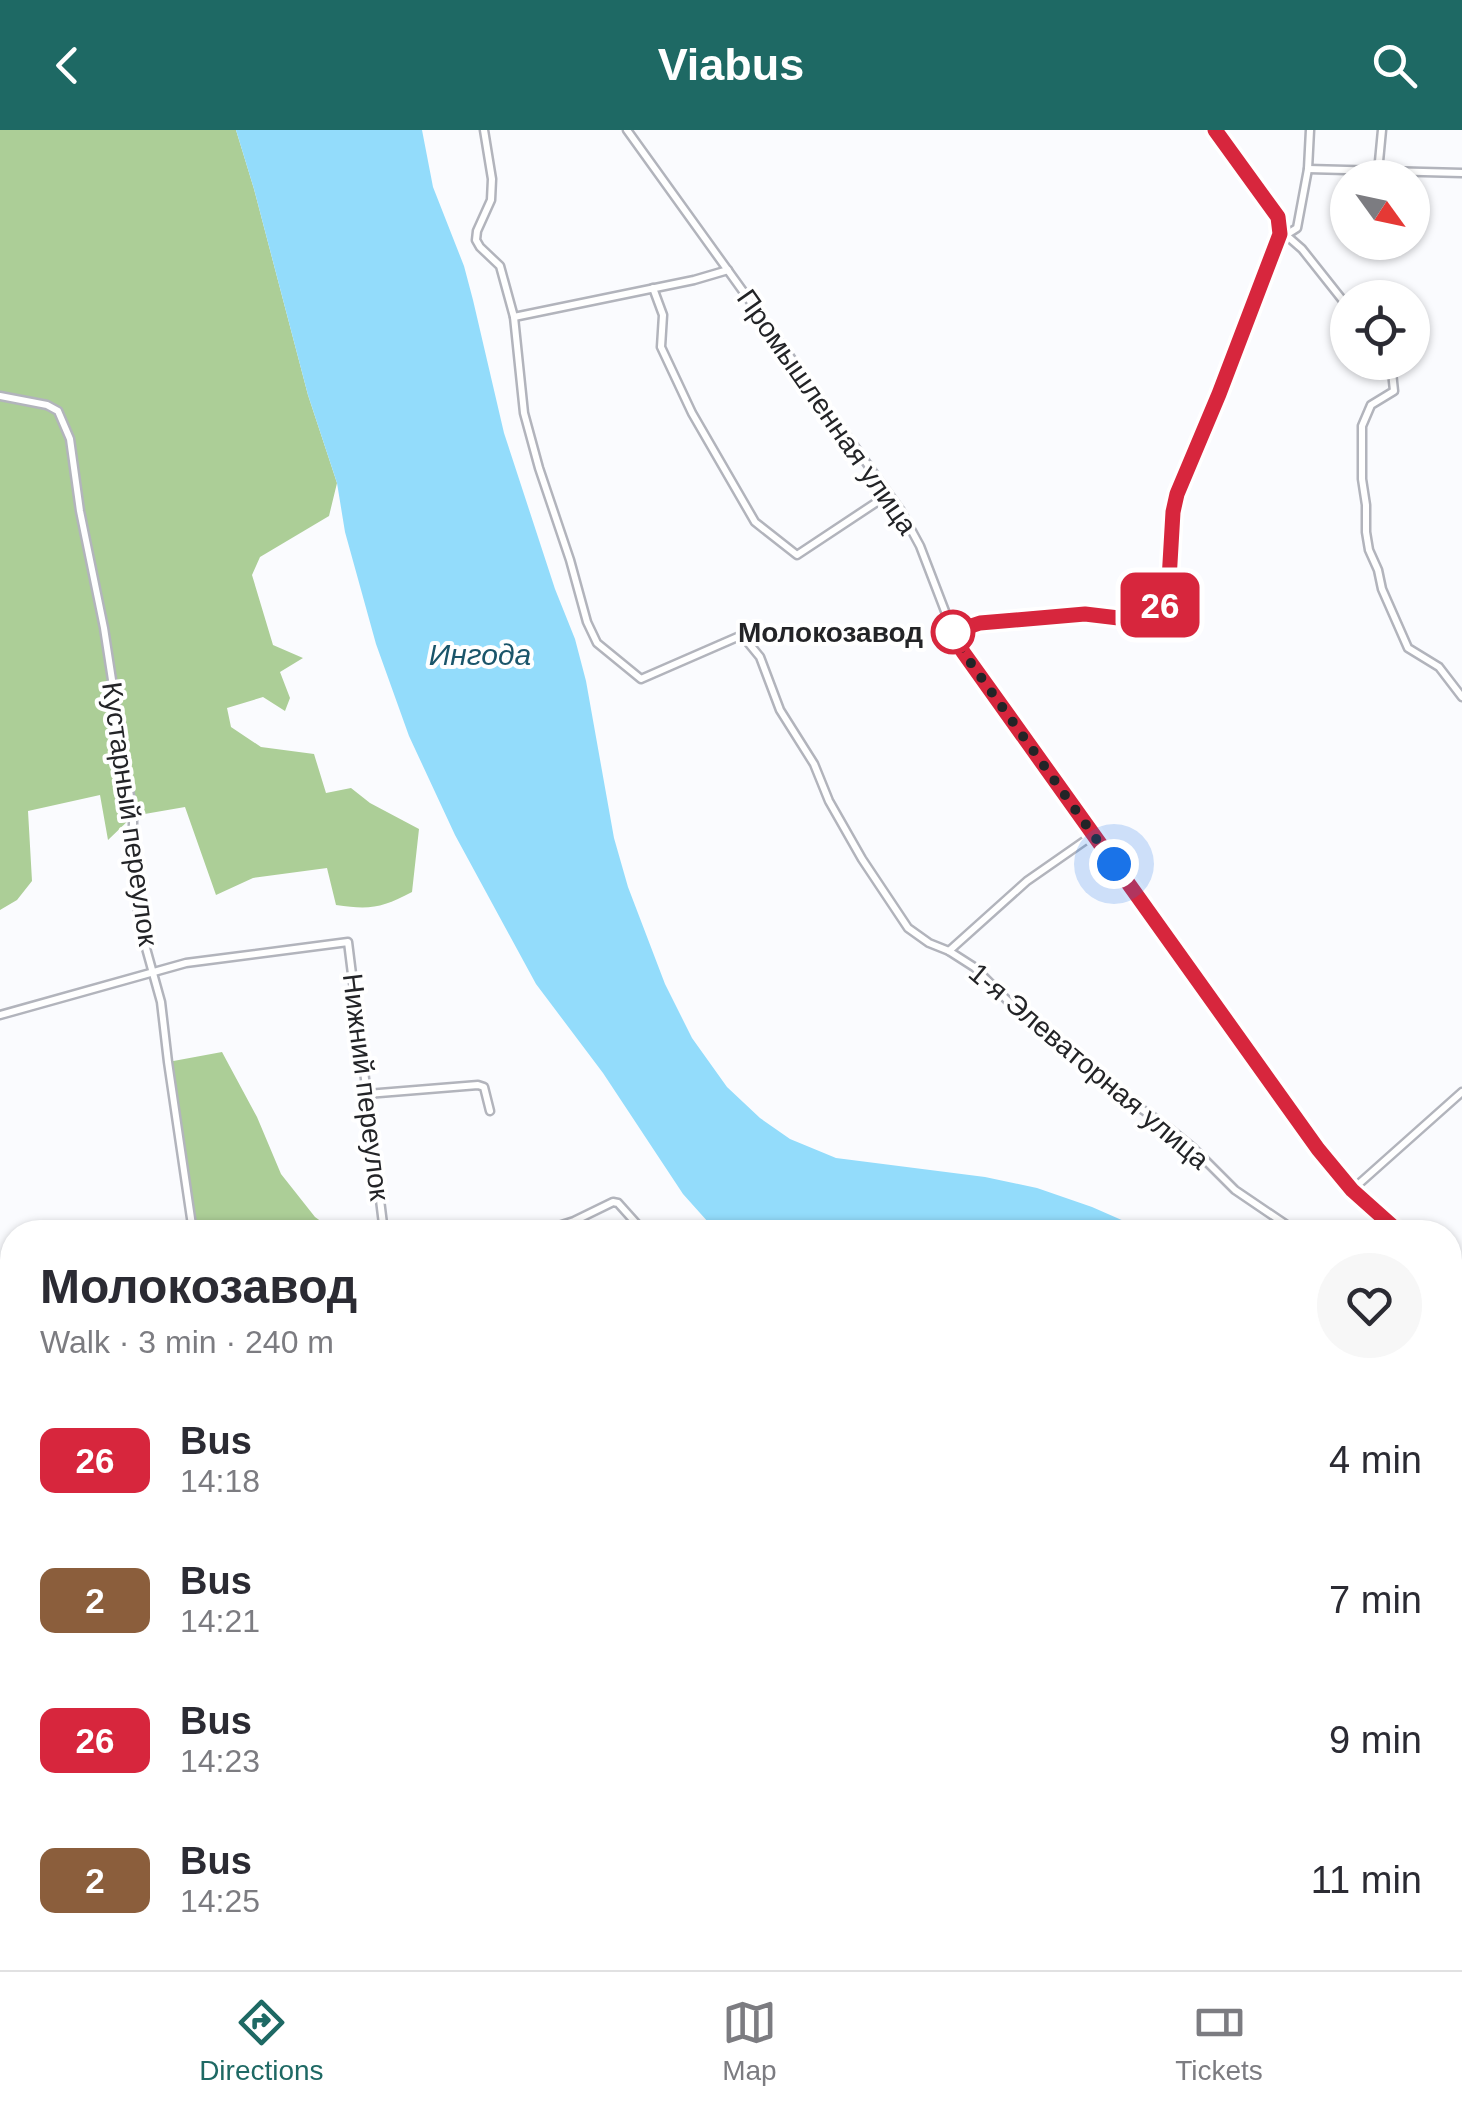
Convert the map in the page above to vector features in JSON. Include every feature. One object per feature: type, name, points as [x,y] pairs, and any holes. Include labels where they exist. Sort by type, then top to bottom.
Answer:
[{"type":"street","points":[[484,130],[492,179],[491,200],[476,240],[500,266],[514,317],[728,270]]},
{"type":"street","name":"Промышленная улица","points":[[627,130],[901,510],[920,546],[963,652],[1299,1124],[1352,1190],[1383,1220]]},
{"type":"street","points":[[953,632],[980,623],[1085,614],[1127,619],[1154,613],[1168,597],[1177,494],[1283,235],[1278,217],[1215,130]]},
{"type":"street","points":[[1283,235],[1296,228],[1308,169],[1310,130]]},
{"type":"street","points":[[1379,160],[1382,130]]},
{"type":"street","points":[[1308,169],[1330,170]]},
{"type":"street","points":[[1430,173],[1462,173]]},
{"type":"street","points":[[1283,235],[1302,249],[1330,284]]},
{"type":"street","points":[[653,288],[663,316],[661,347],[692,413],[755,522],[797,555],[889,494]]},
{"type":"street","name":"1-я Элеваторная улица","points":[[514,317],[524,413],[538,468],[597,644],[642,680],[742,635],[760,657],[780,710],[814,764],[828,801],[908,928],[974,968],[1022,1015],[1051,1032],[1100,1080],[1179,1136],[1235,1190],[1279,1220]]},
{"type":"street","points":[[1393,380],[1394,391],[1372,404],[1362,426],[1366,532],[1382,588],[1408,648],[1440,666],[1462,696]]},
{"type":"street","name":"Кустарный переулок","points":[[0,396],[58,411],[70,440],[133,816],[138,923],[162,1002],[191,1220]]},
{"type":"street","points":[[950,951],[1027,881],[1093,835]]},
{"type":"street","name":"Нижний переулок","points":[[154,972],[186,964],[348,942],[383,1220]]},
{"type":"street","points":[[0,1015],[154,972]]},
{"type":"street","points":[[367,1094],[478,1085],[484,1086],[490,1111]]},
{"type":"street","points":[[1352,1190],[1462,1092]]},
{"type":"street","points":[[576,1220],[613,1202],[618,1202],[634,1220]]},
{"type":"green space","points":[[0,130],[236,130],[308,395],[337,483],[329,516],[260,557],[252,575],[273,645],[303,658],[280,672],[290,698],[285,711],[263,697],[227,708],[231,727],[261,747],[314,754],[326,793],[351,788],[370,803],[419,829],[412,892],[376,906],[336,905],[327,868],[253,878],[216,895],[185,807],[133,816],[108,840],[100,795],[28,811],[32,881],[17,900],[0,910]]},
{"type":"green space","points":[[222,1052],[257,1117],[281,1174],[319,1220],[191,1220],[168,1062]]},
{"type":"water","name":"Ингода","points":[[236,130],[422,130],[433,187],[464,266],[504,433],[575,639],[614,838],[628,887],[665,984],[692,1038],[727,1087],[790,1139],[836,1158],[985,1177],[1037,1188],[1122,1220],[706,1220],[683,1194],[603,1073],[536,984],[455,835],[409,736],[376,644],[345,532],[337,483],[308,395]]},
{"type":"bus line","name":"26","points":[[1215,130],[1278,217],[1280,234],[1177,494],[1168,597],[1154,613],[1127,619],[1085,614],[980,623],[953,632],[963,652],[1318,1149],[1352,1190],[1385,1220]]},
{"type":"place","name":"Молокозавод","points":[[953,632]]},
{"type":"route","points":[[953,632],[963,652],[1114,864]]}]
